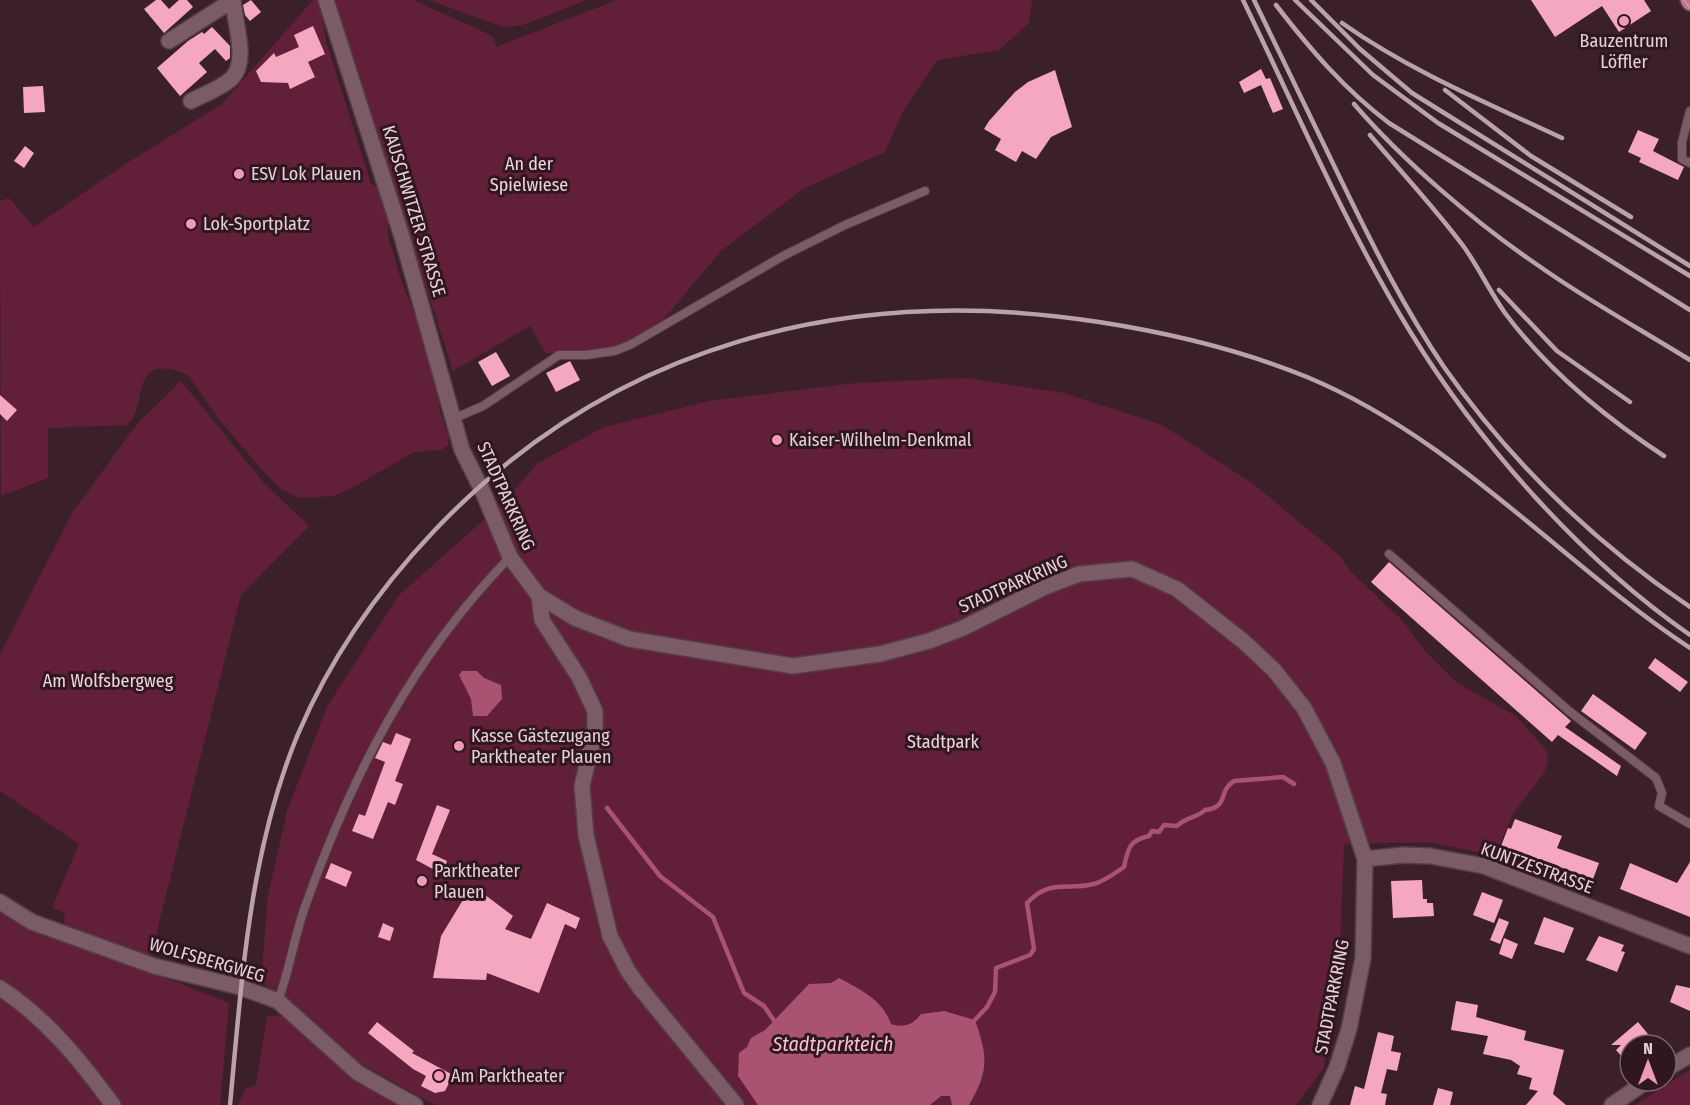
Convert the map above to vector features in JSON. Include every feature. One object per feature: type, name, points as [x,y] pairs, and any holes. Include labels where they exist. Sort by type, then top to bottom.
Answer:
[{"type":"street","points":[[169,40],[233,0],[241,47],[240,66],[232,78],[191,102]]},
{"type":"street","name":"KAUSCHWITZER STRASSE","points":[[326,0],[402,237],[459,436]]},
{"type":"street","name":"STADTPARKRING","points":[[459,436],[462,450],[483,492],[510,557],[539,596],[575,618],[629,639],[793,666],[880,654],[929,641],[963,628],[1045,587],[1079,574],[1132,569],[1177,589],[1243,641],[1274,670],[1304,708],[1333,763],[1365,859],[1363,958],[1349,1029],[1337,1067],[1320,1105]]},
{"type":"street","points":[[539,596],[542,620],[579,677],[595,711],[595,732],[582,786],[583,802],[586,835],[610,936],[634,980],[736,1105]]},
{"type":"street","name":"KUNTZESTRASSE","points":[[1365,859],[1412,855],[1484,866],[1690,946]]},
{"type":"street","name":"WOLFSBERGWEG","points":[[0,902],[32,922],[144,962],[240,987],[278,1001],[358,1072],[415,1105]]},
{"type":"street","points":[[0,988],[35,1014],[78,1057],[112,1105]]},
{"type":"street","points":[[1612,1105],[1630,1093]]},
{"type":"lane","points":[[1690,111],[1682,142],[1682,159],[1690,163]]},
{"type":"lane","points":[[455,418],[483,406],[559,355],[586,356],[614,351],[630,345],[783,256],[845,225],[925,191]]},
{"type":"lane","points":[[1389,554],[1569,711],[1656,778],[1662,793],[1659,806],[1690,824]]},
{"type":"lane","points":[[278,1001],[305,906],[355,780],[395,705],[485,582],[510,557]]},
{"type":"green space","points":[[313,0],[320,0],[326,41],[371,184],[380,188],[388,215],[388,236],[401,280],[434,364],[440,412],[449,438],[448,445],[441,450],[414,452],[350,489],[333,496],[300,498],[282,490],[264,472],[221,422],[188,375],[169,369],[156,369],[143,383],[134,416],[127,425],[48,428],[48,478],[1,496],[0,201],[9,198],[34,227],[124,165],[222,104]]},
{"type":"green space","name":"An der Spielwiese","points":[[335,0],[413,0],[493,37],[496,47],[617,0],[1032,0],[1029,23],[999,50],[937,60],[902,113],[885,152],[803,189],[721,251],[663,320],[625,344],[596,352],[564,350],[546,354],[530,326],[453,371]]},
{"type":"green space","points":[[429,0],[587,0],[523,25],[503,27]]},
{"type":"green space","name":"Stadtpark","points":[[966,378],[1064,393],[1162,425],[1252,483],[1340,556],[1351,572],[1401,619],[1424,650],[1457,683],[1516,716],[1547,751],[1548,762],[1544,773],[1513,814],[1497,851],[1492,855],[1428,842],[1344,844],[1340,946],[1324,1068],[1296,1105],[435,1105],[363,1065],[261,981],[268,895],[287,811],[327,707],[398,596],[503,503],[538,463],[604,427],[709,401],[856,383]]},
{"type":"green space","name":"Am Wolfsbergweg","points":[[181,381],[264,483],[309,526],[241,595],[150,960],[68,929],[64,922],[65,913],[52,908],[79,844],[0,791],[0,654],[72,513],[137,424]]},
{"type":"green space","points":[[0,913],[229,1003],[220,1105],[0,1105]]},
{"type":"green space","points":[[267,1016],[283,1016],[354,1079],[401,1105],[238,1105],[245,1089],[256,1085]]},
{"type":"green space","points":[[1690,1070],[1690,1105],[1635,1105],[1654,1093],[1678,1093],[1678,1078]]},
{"type":"water","points":[[462,671],[477,671],[484,678],[501,685],[502,699],[487,716],[473,716],[471,699],[459,675]]},
{"type":"water","name":"Stadtparkteich","points":[[839,978],[863,991],[876,1002],[891,1024],[908,1025],[921,1014],[944,1011],[975,1020],[982,1044],[984,1064],[980,1083],[969,1105],[952,1105],[950,1096],[941,1096],[930,1105],[758,1105],[738,1076],[739,1053],[747,1047],[751,1038],[765,1030],[809,984],[831,983]]},
{"type":"building","points":[[156,0],[161,0],[169,9],[179,0],[187,0],[193,7],[164,33],[144,9]]},
{"type":"building","points":[[251,0],[261,12],[250,21],[245,15],[243,5]]},
{"type":"building","points":[[1531,0],[1644,0],[1651,11],[1619,32],[1602,6],[1555,37]]},
{"type":"building","points":[[313,26],[325,54],[308,62],[315,77],[290,89],[288,83],[261,82],[256,71],[274,53],[276,57],[299,47],[294,35]]},
{"type":"building","points":[[212,27],[230,46],[230,58],[226,61],[215,49],[199,63],[207,72],[180,96],[157,68],[188,41],[202,32],[204,34]]},
{"type":"building","points":[[1261,69],[1266,79],[1270,78],[1283,109],[1273,113],[1261,85],[1244,93],[1239,82]]},
{"type":"building","points":[[1055,70],[1072,127],[1051,137],[1036,159],[1022,151],[1016,162],[995,150],[1001,139],[984,129],[989,121],[1015,92],[1028,82]]},
{"type":"building","points":[[43,86],[45,112],[24,113],[23,87]]},
{"type":"building","points":[[1638,130],[1659,139],[1653,151],[1684,167],[1678,180],[1639,162],[1641,158],[1628,152]]},
{"type":"building","points":[[25,146],[34,153],[24,168],[14,161]]},
{"type":"building","points":[[496,352],[510,376],[492,386],[478,362]]},
{"type":"building","points":[[570,361],[580,380],[556,392],[546,373]]},
{"type":"building","points":[[0,395],[17,410],[7,421],[0,414]]},
{"type":"building","points":[[1389,562],[1571,721],[1565,727],[1621,766],[1617,776],[1558,735],[1552,742],[1371,582]]},
{"type":"building","points":[[1655,658],[1688,682],[1680,692],[1648,668]]},
{"type":"building","points":[[1593,694],[1647,733],[1635,750],[1581,711]]},
{"type":"building","points":[[396,733],[411,739],[395,781],[403,784],[395,805],[388,802],[373,839],[352,831],[359,814],[365,816],[385,762],[375,758],[383,742],[391,745]]},
{"type":"building","points":[[437,805],[450,810],[432,854],[447,861],[442,874],[416,860]]},
{"type":"building","points":[[1515,819],[1562,836],[1557,848],[1599,863],[1593,879],[1501,846],[1508,828],[1511,829]]},
{"type":"building","points":[[1690,862],[1690,917],[1620,889],[1630,863],[1677,883]]},
{"type":"building","points":[[331,863],[352,872],[346,887],[325,878]]},
{"type":"building","points":[[1422,880],[1423,899],[1427,899],[1427,903],[1433,903],[1434,916],[1393,918],[1391,881]]},
{"type":"building","points":[[472,885],[513,916],[505,929],[531,939],[547,903],[580,918],[576,929],[565,924],[539,993],[487,973],[486,980],[433,978],[441,936]]},
{"type":"building","points":[[1482,892],[1503,900],[1494,923],[1473,915]]},
{"type":"building","points":[[1544,917],[1574,928],[1564,953],[1534,944]]},
{"type":"building","points":[[1499,918],[1509,922],[1500,944],[1490,940]]},
{"type":"building","points":[[383,923],[394,928],[390,941],[378,937]]},
{"type":"building","points":[[1599,936],[1624,945],[1621,951],[1625,952],[1617,972],[1586,960]]},
{"type":"building","points":[[1504,938],[1518,944],[1512,959],[1499,954]]},
{"type":"building","points":[[1676,985],[1690,988],[1690,1011],[1670,1002]]},
{"type":"building","points":[[1456,1001],[1478,1005],[1476,1017],[1526,1031],[1524,1040],[1564,1050],[1553,1094],[1566,1105],[1526,1105],[1538,1091],[1529,1089],[1532,1078],[1517,1074],[1520,1066],[1511,1060],[1483,1054],[1488,1036],[1451,1030]]},
{"type":"building","points":[[377,1022],[414,1051],[412,1053],[453,1075],[445,1091],[435,1093],[421,1086],[426,1076],[413,1069],[368,1033]]},
{"type":"building","points":[[1638,1022],[1647,1033],[1625,1033]]},
{"type":"building","points":[[1378,1032],[1394,1036],[1391,1051],[1401,1053],[1397,1071],[1387,1069],[1381,1093],[1387,1094],[1385,1105],[1350,1105],[1355,1086],[1364,1089]]},
{"type":"building","points":[[1438,1088],[1453,1092],[1450,1105],[1433,1105]]},
{"type":"waterway","points":[[972,1023],[987,1007],[995,992],[996,968],[1030,955],[1034,949],[1027,903],[1036,895],[1051,888],[1084,886],[1106,879],[1124,867],[1128,850],[1133,843],[1149,836],[1152,831],[1159,832],[1164,825],[1177,826],[1205,810],[1218,806],[1229,785],[1234,781],[1283,777],[1294,784]]},
{"type":"waterway","points":[[607,808],[660,876],[713,917],[744,993],[764,1006],[777,1025]]},
{"type":"tram line","points":[[1684,0],[1690,8]]},
{"type":"railway","points":[[1243,0],[1365,252],[1411,333],[1439,375],[1501,458],[1572,536],[1610,572],[1690,635]]},
{"type":"railway","points":[[1254,0],[1377,252],[1415,322],[1444,367],[1497,435],[1556,498],[1621,556],[1690,607]]},
{"type":"railway","points":[[1295,0],[1373,75],[1438,123],[1690,276]]},
{"type":"railway","points":[[1311,0],[1360,49],[1412,93],[1690,266]]},
{"type":"railway","points":[[1276,5],[1328,68],[1389,123],[1690,310]]},
{"type":"railway","points":[[1342,23],[1422,71],[1562,138]]},
{"type":"railway","points":[[1445,90],[1531,156],[1631,217]]},
{"type":"railway","points":[[1354,104],[1373,126],[1418,169],[1491,231],[1576,291],[1690,360]]},
{"type":"railway","points":[[1370,135],[1453,233],[1505,313],[1539,354],[1598,408],[1664,456]]},
{"type":"railway","points":[[1499,290],[1557,351],[1630,402]]},
{"type":"railway","points":[[230,1105],[250,916],[268,824],[298,734],[325,679],[357,626],[413,554],[503,466],[578,414],[656,372],[739,341],[825,321],[914,312],[1006,312],[1126,326],[1205,343],[1282,367],[1360,403],[1410,433],[1505,503],[1596,578],[1690,648]]},
{"type":"place","name":"Bauzentrum Löffler","points":[[1624,21]]},
{"type":"place","name":"ESV Lok Plauen","points":[[239,174]]},
{"type":"place","name":"Lok-Sportplatz","points":[[191,224]]},
{"type":"place","name":"Kaiser-Wilhelm-Denkmal","points":[[777,440]]},
{"type":"place","name":"Kasse Gästezugang Parktheater Plauen","points":[[459,746]]},
{"type":"place","name":"Parktheater Plauen","points":[[422,881]]},
{"type":"place","name":"Am Parktheater","points":[[439,1076]]}]
